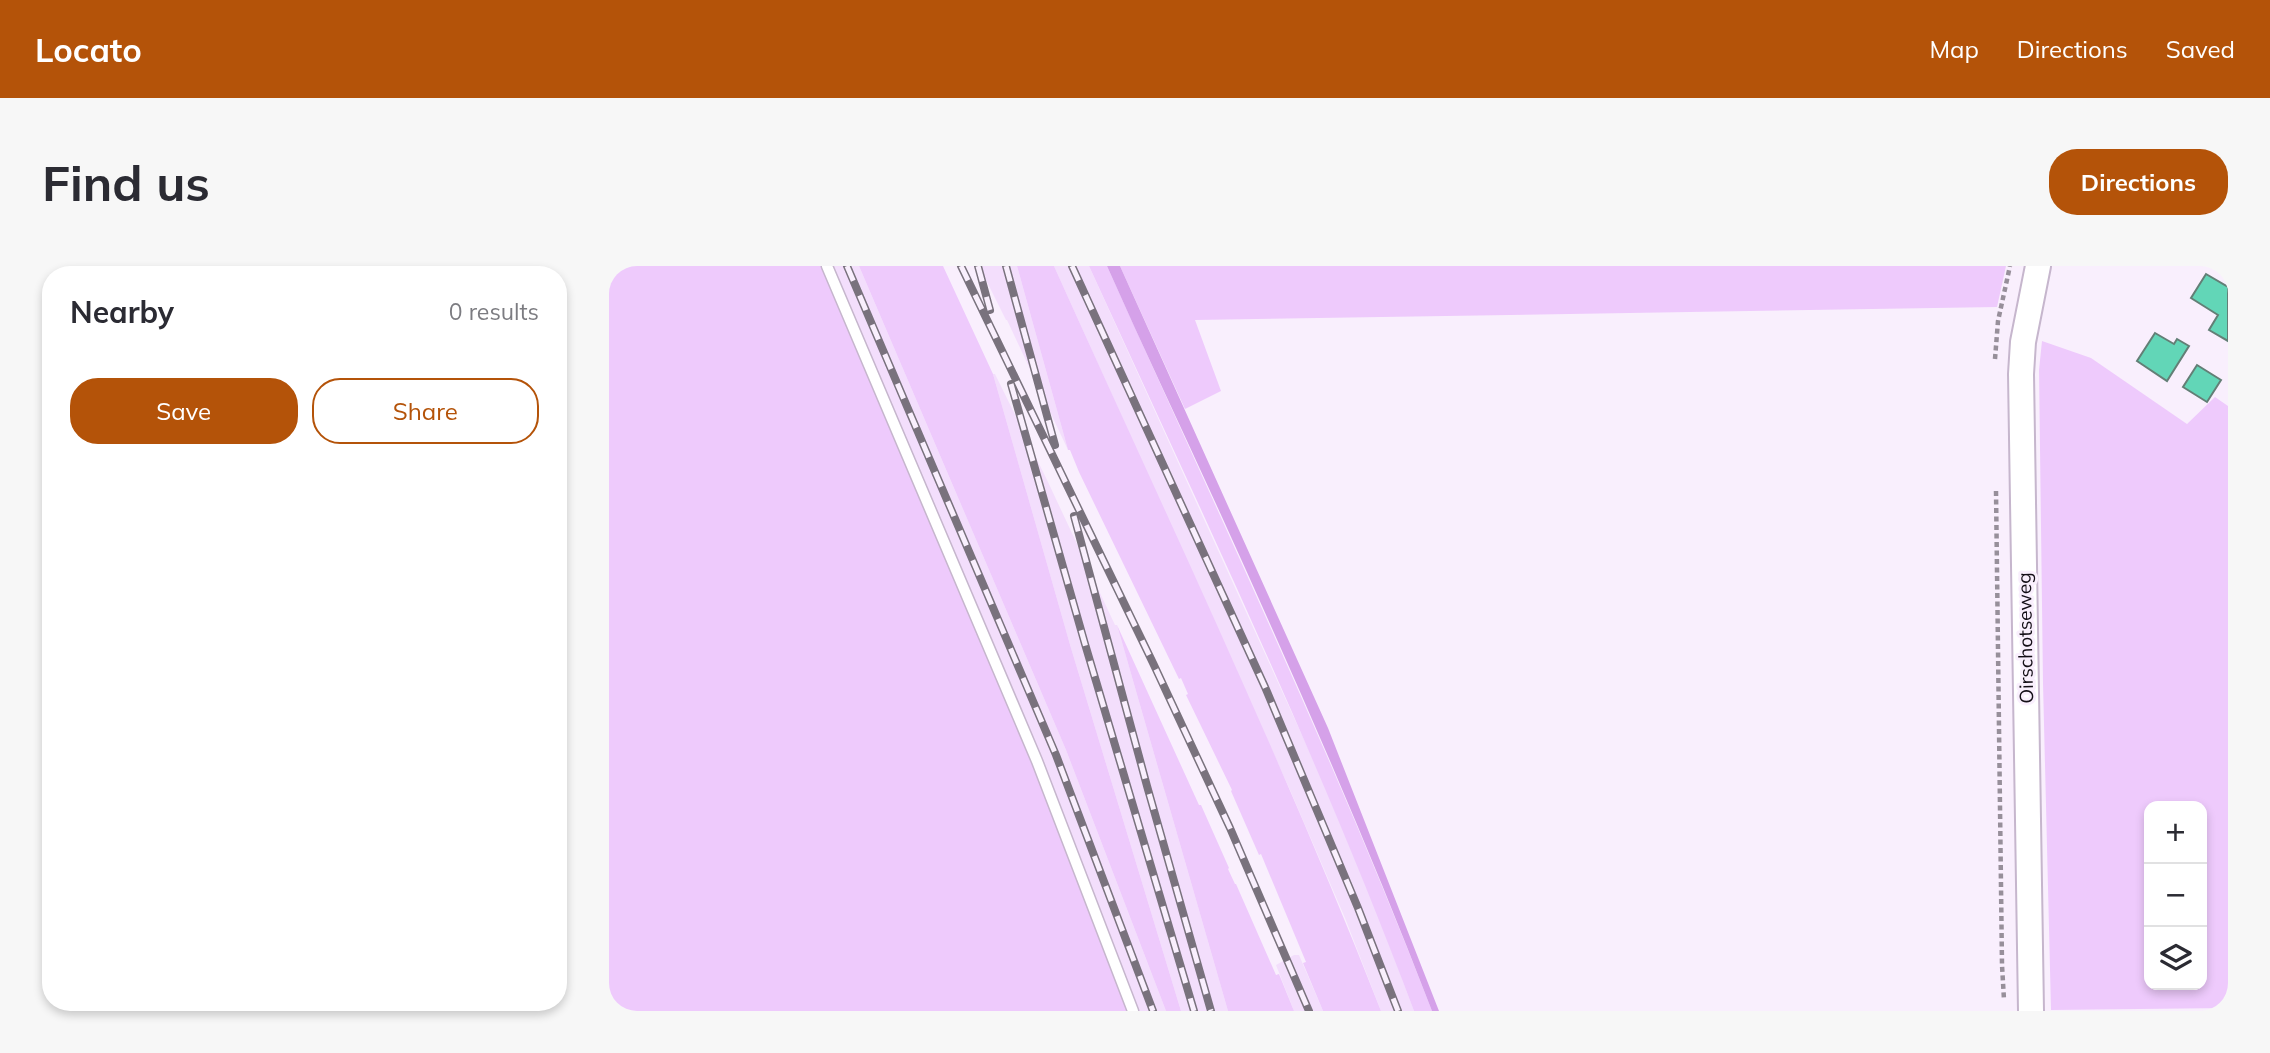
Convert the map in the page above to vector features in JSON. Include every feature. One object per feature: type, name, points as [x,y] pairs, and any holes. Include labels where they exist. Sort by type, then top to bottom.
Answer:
[{"type":"street","name":"Oirschotseweg","points":[[2031,1011],[2021,374],[2023,342],[2038,266]]},
{"type":"lane","points":[[827,266],[1032,749],[1133,1011]]},
{"type":"shaded area","points":[[609,266],[822,266],[1034,763],[1129,1011],[609,1011]]},
{"type":"shaded area","points":[[831,266],[859,266],[1066,750],[1166,1011],[1137,1011],[1041,760]]},
{"type":"shaded area","points":[[859,266],[943,266],[993,374],[1071,648],[1181,1011],[1166,1011],[1066,750]]},
{"type":"shaded area","points":[[979,266],[1017,266],[1068,450],[1007,320]]},
{"type":"shaded area","points":[[1017,266],[1054,266],[1263,729],[1381,1011],[1323,1011],[1303,963],[1306,962],[1232,790],[1186,695],[1188,694],[1181,678],[1179,679],[1068,450]]},
{"type":"shaded area","points":[[1054,266],[1089,266],[1321,777],[1373,901],[1414,1011],[1381,1011],[1345,918],[1290,790]]},
{"type":"shaded area","points":[[1089,266],[1107,266],[1315,729],[1432,1011],[1414,1011],[1299,729]]},
{"type":"shaded area","points":[[1107,266],[1120,266],[1328,728],[1439,1011],[1432,1011],[1383,886],[1304,701]]},
{"type":"shaded area","points":[[1120,266],[2006,266],[1997,307],[1195,320],[1221,391],[1185,409]]},
{"type":"shaded area","points":[[2042,341],[2091,358],[2187,424],[2215,397],[2228,406],[2228,1008],[2051,1010],[2039,370]]},
{"type":"shaded area","points":[[993,374],[1117,625],[1228,1011],[1181,1011],[1071,648]]},
{"type":"shaded area","points":[[1117,625],[1276,975],[1279,974],[1294,1011],[1228,1011]]},
{"type":"shaded area","points":[[1299,955],[1323,1011],[1294,1011],[1276,965]]},
{"type":"building","points":[[2206,274],[2228,287],[2228,341],[2209,330],[2218,315],[2191,298]]},
{"type":"building","points":[[2155,333],[2174,344],[2177,339],[2189,346],[2167,381],[2137,361]]},
{"type":"building","points":[[2197,365],[2221,380],[2207,402],[2183,387]]},
{"type":"railway","points":[[847,266],[1056,755],[1153,1011]]},
{"type":"railway","points":[[961,266],[1153,663],[1230,828],[1309,1011]]},
{"type":"railway","points":[[978,266],[990,310]]},
{"type":"railway","points":[[1006,266],[1055,445]]},
{"type":"railway","points":[[1072,266],[1265,687],[1358,908],[1398,1011]]},
{"type":"railway","points":[[1011,384],[1194,1011]]},
{"type":"railway","points":[[1074,516],[1211,1011]]}]
